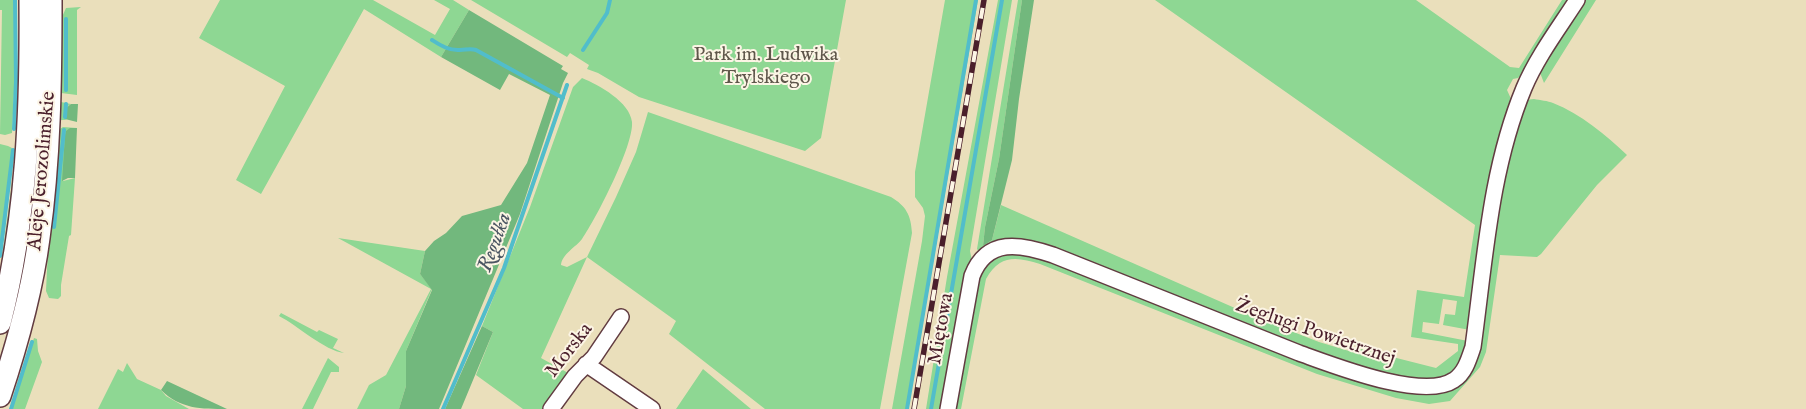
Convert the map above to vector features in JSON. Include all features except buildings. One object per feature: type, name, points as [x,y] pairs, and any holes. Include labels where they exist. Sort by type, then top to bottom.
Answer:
[{"type":"main road","name":"Aleje Jerozolimskie","points":[[0,323],[15,250],[24,176],[31,50],[30,0]]},
{"type":"main road","name":"Aleje Jerozolimskie","points":[[0,396],[13,358],[39,240],[45,192],[51,75],[50,0]]},
{"type":"street","name":"Żeglugi Powietrznej","points":[[982,259],[992,251],[1007,246],[1040,251],[1299,354],[1340,368],[1410,386],[1437,387],[1446,384],[1461,374],[1467,365],[1473,347],[1490,216],[1501,158],[1515,111],[1536,64],[1577,0]]},
{"type":"street","name":"Miętowa","points":[[948,409],[970,281],[976,266],[982,259]]},
{"type":"street","name":"Morska","points":[[551,409],[575,376],[594,357],[621,317]]},
{"type":"street","points":[[586,364],[652,409]]},
{"type":"green space","points":[[0,0],[14,0],[15,73],[12,133],[5,135],[0,134],[2,10],[0,10]]},
{"type":"green space","points":[[220,0],[373,0],[435,35],[450,9],[434,0],[453,0],[469,10],[441,57],[364,9],[261,194],[236,180],[285,86],[199,38]]},
{"type":"green space","name":"Park im. Ludwika Trylskiego","points":[[471,0],[846,0],[821,138],[805,151],[639,97],[598,73],[587,69],[589,65],[570,53],[567,57]]},
{"type":"green space","points":[[945,0],[978,0],[908,409],[892,409],[922,241],[925,216],[923,208],[915,197],[915,172]]},
{"type":"green space","points":[[998,0],[1012,0],[970,251],[972,261],[967,270],[960,295],[942,409],[926,409],[947,277]]},
{"type":"green space","points":[[1018,0],[1022,0],[999,159],[983,246],[992,240],[1001,205],[1253,316],[1319,342],[1359,354],[1361,349],[1436,368],[1458,351],[1458,344],[1411,337],[1417,290],[1464,297],[1475,225],[1155,0],[1416,0],[1510,67],[1519,68],[1562,0],[1570,0],[1523,73],[1518,78],[1513,79],[1507,90],[1512,101],[1470,330],[1443,325],[1445,314],[1455,315],[1457,301],[1443,299],[1439,324],[1423,322],[1422,332],[1468,341],[1465,356],[1450,376],[1427,383],[1351,366],[1036,244],[980,253],[977,249]]},
{"type":"green space","points":[[1022,0],[1034,0],[1012,160],[992,240],[983,246],[999,159]]},
{"type":"green space","points":[[1582,0],[1596,0],[1544,83],[1539,70]]},
{"type":"green space","points":[[81,7],[77,10],[77,95],[61,93],[62,17],[66,8]]},
{"type":"green space","points":[[469,10],[563,66],[561,69],[568,73],[563,83],[520,214],[439,409],[399,409],[406,386],[406,351],[432,290],[420,274],[425,251],[462,216],[501,205],[527,163],[550,95],[509,74],[500,90],[441,57]]},
{"type":"green space","points":[[582,78],[597,85],[620,101],[630,115],[632,122],[631,133],[621,164],[596,216],[582,239],[562,261],[561,265],[567,267],[587,257],[541,358],[570,374],[545,409],[523,409],[476,375],[493,332],[482,326],[530,207],[573,87]]},
{"type":"green space","points":[[1534,99],[1553,103],[1583,119],[1627,155],[1597,185],[1541,254],[1537,257],[1500,255],[1486,352],[1480,367],[1450,401],[1429,404],[1396,398],[1317,374],[1040,264],[1016,259],[1003,261],[997,265],[986,279],[961,409],[953,409],[976,282],[981,272],[991,260],[1010,254],[1029,254],[1381,384],[1466,376],[1502,181],[1525,100]]},
{"type":"green space","points":[[61,102],[71,104],[66,110],[65,119],[67,120],[60,120]]},
{"type":"green space","points":[[71,104],[78,104],[77,122],[65,119],[66,108]]},
{"type":"green space","points":[[648,112],[891,197],[907,212],[912,233],[880,409],[765,409],[669,334],[676,321],[587,257],[636,152]]},
{"type":"green space","points":[[63,127],[77,128],[70,128],[63,181],[75,178],[71,235],[69,236],[61,296],[58,299],[49,298],[46,291],[48,249],[60,129]]},
{"type":"green space","points":[[70,128],[77,128],[75,178],[68,178],[62,181],[65,135],[66,131]]},
{"type":"green space","points":[[0,144],[12,148],[0,245]]},
{"type":"green space","points":[[16,151],[17,157],[6,248],[0,275]]},
{"type":"green space","points":[[338,238],[425,251],[420,274],[432,289],[406,351],[406,386],[399,409],[357,409],[369,385],[386,375],[431,289]]},
{"type":"green space","points":[[281,313],[317,332],[319,330],[338,339],[333,348],[344,353],[328,348],[320,343],[279,316]]},
{"type":"green space","points":[[482,326],[493,332],[461,409],[445,409]]},
{"type":"green space","points":[[34,338],[37,339],[38,351],[42,362],[25,409],[10,409]]},
{"type":"green space","points":[[328,358],[339,367],[339,372],[331,372],[313,409],[302,409]]},
{"type":"green space","points":[[127,363],[137,379],[161,390],[166,396],[189,409],[98,409],[118,369],[123,372]]},
{"type":"green space","points":[[703,369],[751,409],[676,409]]},
{"type":"green space","points":[[167,381],[227,409],[191,407],[176,401],[161,390]]},
{"type":"waterway","points":[[14,129],[16,81],[15,0]]},
{"type":"waterway","name":"Regułka","points":[[583,50],[607,13],[610,0]]},
{"type":"waterway","points":[[907,409],[976,0]]},
{"type":"waterway","points":[[931,409],[1002,0]]},
{"type":"waterway","points":[[66,19],[66,90]]},
{"type":"waterway","points":[[432,40],[452,50],[476,50],[563,98]]},
{"type":"waterway","name":"Regułka","points":[[443,409],[504,268],[567,85]]},
{"type":"waterway","points":[[65,117],[66,104]]},
{"type":"waterway","points":[[54,227],[64,130]]},
{"type":"waterway","points":[[0,256],[13,150]]},
{"type":"waterway","points":[[11,409],[32,342]]},
{"type":"railway","points":[[914,409],[984,0]]}]
